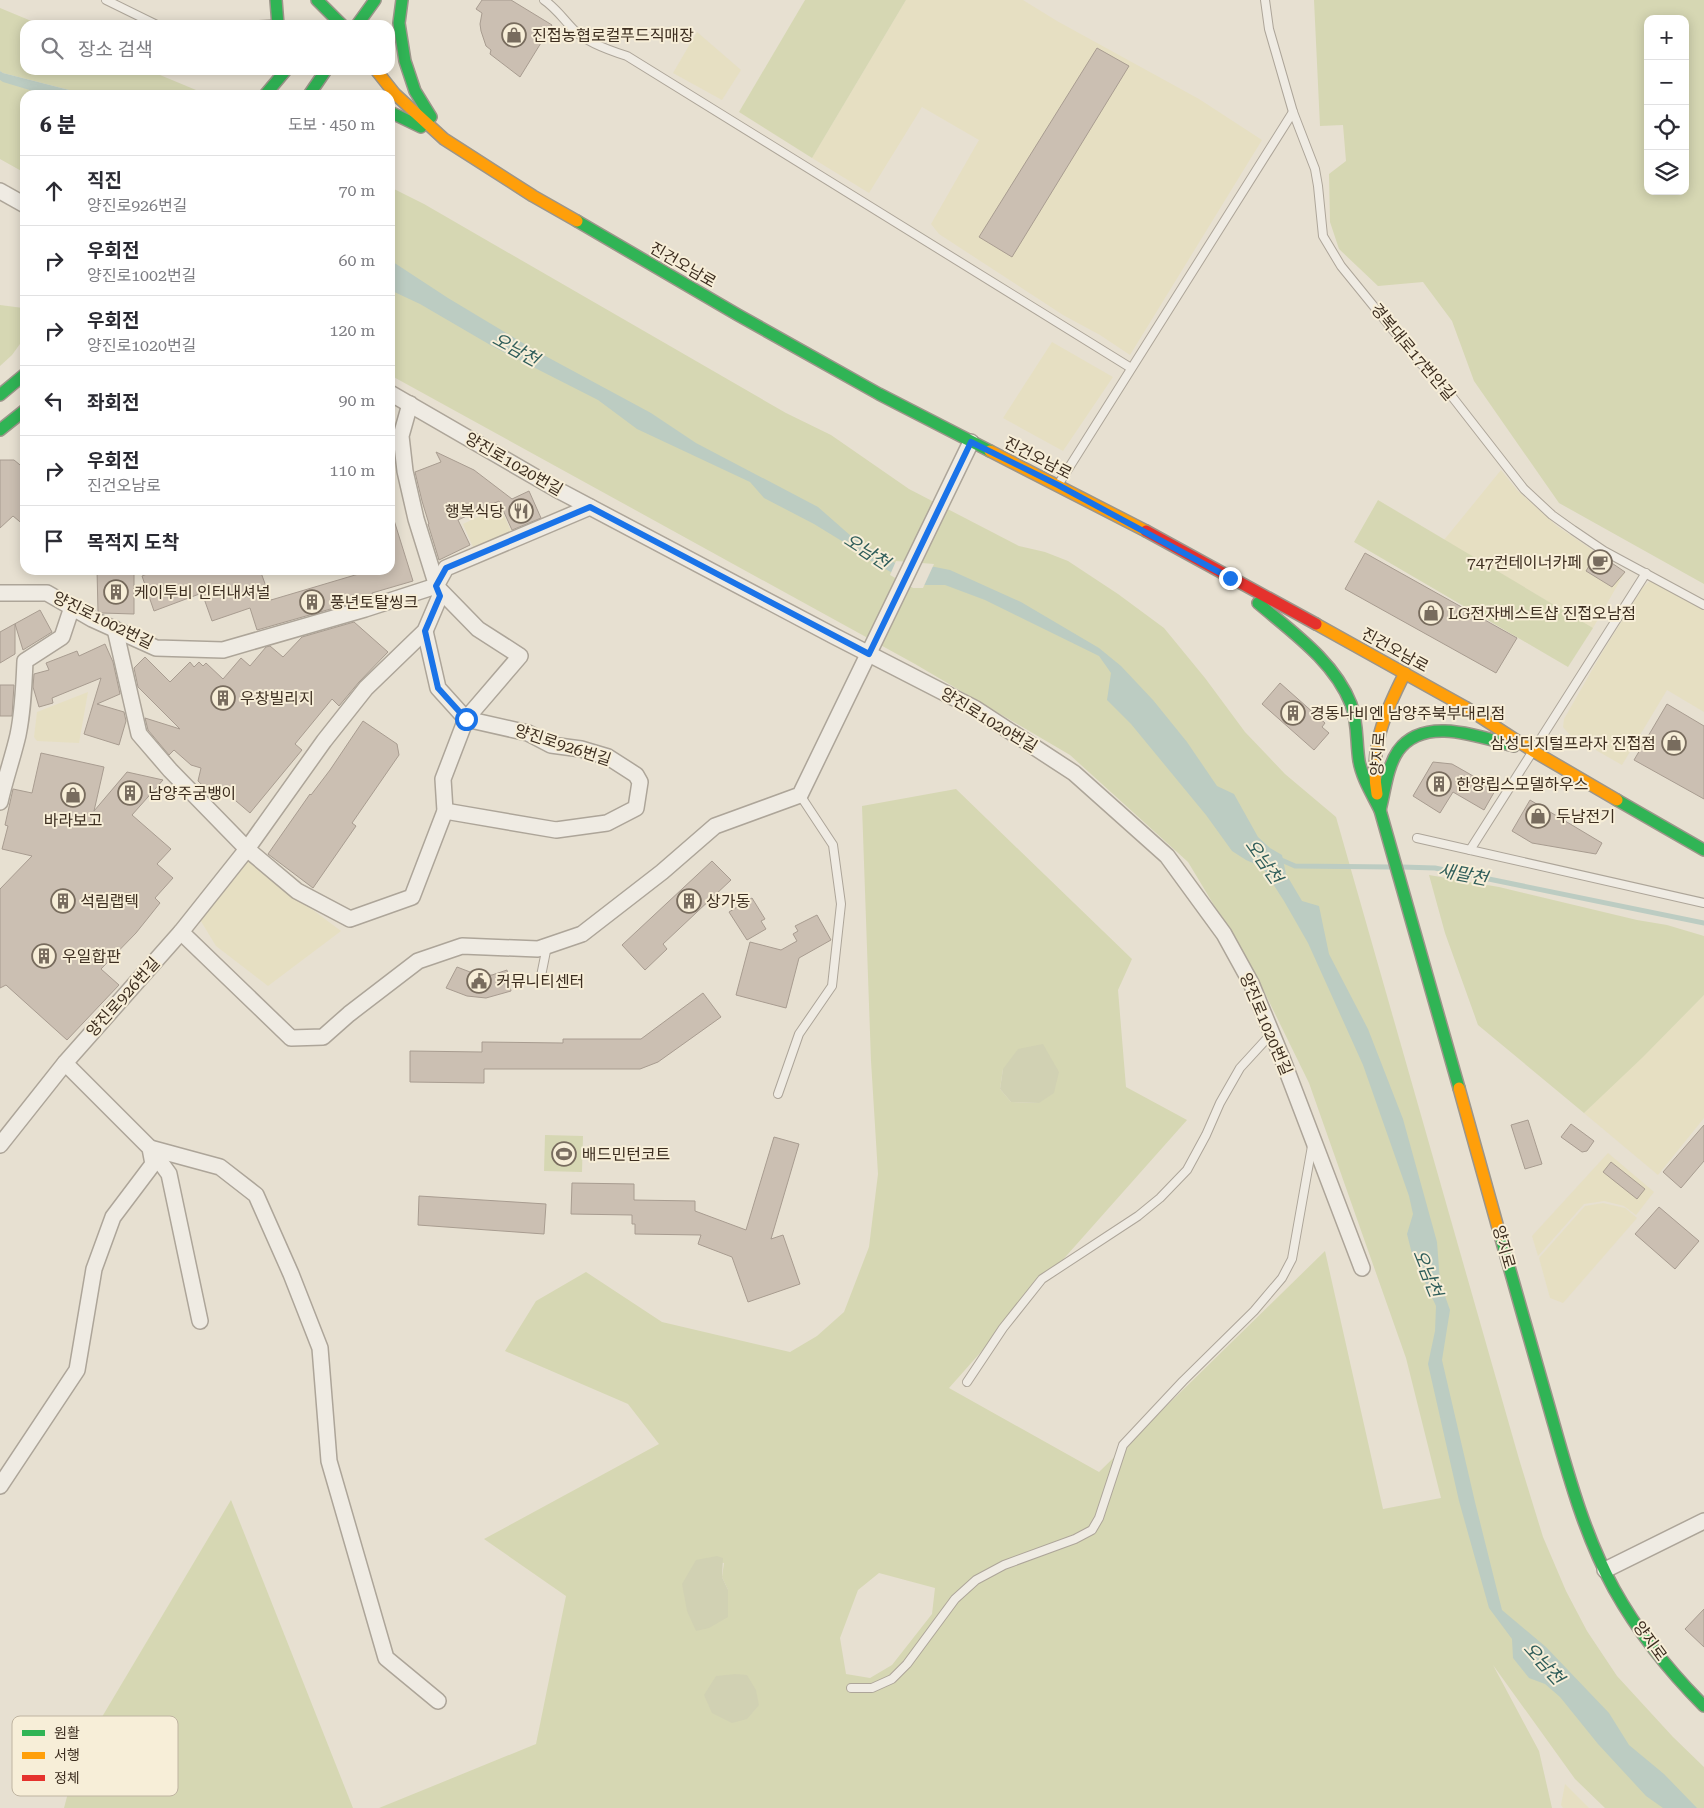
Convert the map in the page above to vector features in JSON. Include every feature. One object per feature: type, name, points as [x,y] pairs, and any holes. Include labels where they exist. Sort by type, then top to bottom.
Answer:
[{"type":"main road","points":[[276,0],[278,20]]},
{"type":"main road","points":[[317,0],[339,16]]},
{"type":"main road","points":[[327,0],[339,16]]},
{"type":"main road","points":[[361,20],[375,0]]},
{"type":"main road","points":[[402,0],[399,23],[405,61],[415,91],[444,139]]},
{"type":"main road","points":[[268,90],[271,75]]},
{"type":"main road","points":[[270,90],[282,75]]},
{"type":"main road","points":[[312,90],[323,75]]},
{"type":"main road","name":"진건오남로","points":[[380,75],[392,90]]},
{"type":"main road","name":"진건오남로","points":[[395,94],[444,139],[533,196],[738,316],[878,394],[1058,485],[1405,673],[1464,707],[1533,751],[1704,850]]},
{"type":"main road","points":[[395,114],[444,139]]},
{"type":"main road","points":[[0,396],[20,378]]},
{"type":"main road","points":[[0,430],[20,414]]},
{"type":"main road","points":[[1230,578],[1324,662],[1346,691],[1356,716],[1360,768],[1380,810]]},
{"type":"main road","name":"양지로","points":[[1405,673],[1381,721],[1376,741],[1376,790],[1380,810],[1574,1496],[1605,1570],[1649,1643],[1689,1692],[1704,1706]]},
{"type":"main road","points":[[1380,810],[1398,752],[1410,738],[1419,734],[1440,730],[1461,732],[1533,751]]},
{"type":"street","points":[[0,190],[20,202]]},
{"type":"street","name":"양진로1020번길","points":[[395,396],[590,507],[871,650],[976,709],[1074,774],[1167,856],[1224,934],[1251,983],[1362,1268]]},
{"type":"street","points":[[115,629],[139,734],[170,770],[247,848],[297,891],[350,919],[412,897],[445,811],[443,779],[466,719],[520,656],[478,629],[436,586],[416,519],[401,436],[410,404]]},
{"type":"street","points":[[181,932],[291,1038],[323,1038],[348,1014],[418,961],[462,946],[538,948],[582,934],[662,872],[715,826],[800,795],[971,442]]},
{"type":"street","points":[[436,586],[446,568],[590,507]]},
{"type":"street","name":"양진로1002번길","points":[[0,592],[46,592],[115,629],[156,648],[223,650],[365,609],[436,586]]},
{"type":"street","name":"양진로926번길","points":[[0,1145],[64,1063],[181,932],[247,848],[366,688],[425,631],[440,596],[436,586]]},
{"type":"street","points":[[0,802],[4,781],[18,735],[25,661],[62,637],[72,607]]},
{"type":"street","points":[[425,631],[438,688],[466,719]]},
{"type":"street","name":"양진로926번길","points":[[445,811],[556,830],[607,822],[636,808],[640,782],[636,775],[608,757],[581,749],[551,745],[528,733],[466,719]]},
{"type":"street","points":[[64,1063],[150,1148],[169,1174],[200,1321]]},
{"type":"street","points":[[0,1486],[77,1370],[94,1269],[113,1217],[152,1164],[150,1148]]},
{"type":"street","points":[[150,1148],[220,1167],[256,1195],[291,1274],[320,1348],[329,1461],[386,1658],[438,1701]]},
{"type":"street","points":[[1605,1570],[1704,1521]]},
{"type":"lane","points":[[106,0],[147,20]]},
{"type":"lane","points":[[544,0],[576,32],[608,50],[627,56],[1131,368]]},
{"type":"lane","name":"경복대로17번안길","points":[[1265,0],[1269,29],[1293,112],[1315,169],[1323,236],[1341,266],[1419,362],[1443,386],[1524,489],[1552,515],[1604,551],[1704,605]]},
{"type":"lane","points":[[1058,485],[1293,112]]},
{"type":"lane","points":[[1470,850],[1646,573]]},
{"type":"lane","points":[[778,1094],[799,1034],[832,986],[841,904],[833,846],[800,795]]},
{"type":"lane","points":[[1418,838],[1704,903]]},
{"type":"lane","points":[[541,976],[547,946]]},
{"type":"lane","points":[[967,1382],[1003,1328],[1042,1279],[1138,1216],[1160,1198],[1187,1170],[1206,1135],[1220,1103],[1240,1068],[1272,1033]]},
{"type":"lane","points":[[851,1688],[872,1688],[892,1679],[907,1664],[955,1599],[976,1580],[1004,1566],[1075,1539],[1092,1530],[1099,1518],[1123,1444],[1254,1310],[1282,1278],[1292,1259],[1313,1143]]},
{"type":"shaded area","points":[[906,0],[1023,0],[1057,21],[1199,99],[1262,140],[1130,355],[1100,335],[1063,315],[939,234],[931,224],[979,140],[922,107],[869,193],[812,158]]},
{"type":"shaded area","points":[[697,32],[741,70],[722,100],[673,73]]},
{"type":"shaded area","points":[[1052,342],[1113,377],[1063,451],[1003,418]]},
{"type":"shaded area","points":[[1501,470],[1517,490],[1557,526],[1625,572],[1593,628],[1444,540]]},
{"type":"shaded area","points":[[500,506],[511,531],[473,547],[463,524]]},
{"type":"shaded area","points":[[1650,581],[1704,610],[1704,712],[1667,690],[1622,765],[1571,736],[1563,727],[1564,719],[1603,651],[1643,587]]},
{"type":"shaded area","points":[[88,692],[79,743],[37,741],[34,737],[37,712]]},
{"type":"shaded area","points":[[246,860],[341,931],[268,986],[216,946],[199,918]]},
{"type":"shaded area","points":[[1704,995],[1704,1118],[1658,1175],[1584,1113]]},
{"type":"shaded area","points":[[1608,1153],[1654,1192],[1636,1215],[1624,1206],[1604,1201],[1584,1204],[1538,1256],[1532,1236]]},
{"type":"shaded area","points":[[1603,1203],[1625,1208],[1637,1218],[1563,1303],[1550,1298],[1539,1258],[1585,1206]]},
{"type":"shaded area","points":[[1565,1784],[1589,1808],[1563,1808],[1561,1805]]},
{"type":"green space","points":[[805,0],[906,0],[812,158],[739,112]]},
{"type":"green space","points":[[1314,0],[1704,0],[1704,584],[1559,503],[1474,381],[1452,321],[1423,282],[1378,286],[1339,249],[1330,222],[1329,174],[1346,161],[1343,125],[1320,126]]},
{"type":"green space","points":[[0,8],[29,20],[20,20],[20,75],[160,75],[196,90],[69,90],[0,71]]},
{"type":"green space","points":[[0,80],[31,90],[20,90],[20,170],[0,159]]},
{"type":"green space","points":[[395,190],[424,204],[786,413],[831,435],[909,489],[1019,546],[1045,552],[1068,561],[1118,594],[1164,628],[1205,678],[1245,732],[1285,774],[1336,817],[1519,1459],[1543,1537],[1566,1591],[1587,1631],[1617,1676],[1673,1737],[1704,1767],[1704,1808],[1605,1808],[1575,1779],[1493,1665],[1539,1751],[1552,1808],[379,1808],[536,1744],[566,1596],[484,1539],[659,1444],[628,1404],[505,1351],[536,1301],[586,1272],[662,1322],[790,1352],[817,1336],[844,1312],[869,1247],[878,1174],[871,1061],[862,806],[956,789],[1132,959],[1118,990],[1126,1087],[1187,1120],[949,1388],[1099,1472],[1325,1251],[1383,1509],[1441,1498],[1406,1358],[1309,1083],[1256,975],[1188,862],[1070,755],[915,664],[395,378]],"holes":[[[1003,1069],[1038,1103],[1011,1102],[1000,1089]],[[696,1560],[724,1563],[722,1577],[728,1590]],[[879,1573],[935,1588],[932,1614],[892,1665],[870,1678],[846,1674],[840,1638],[858,1590]]]},
{"type":"green space","points":[[0,305],[20,308],[20,344],[12,355],[0,366]]},
{"type":"green space","points":[[1378,500],[1593,628],[1568,667],[1354,542]]},
{"type":"green space","points":[[1429,875],[1499,887],[1637,920],[1667,925],[1704,936],[1704,995],[1584,1113],[1478,1025],[1445,933]]},
{"type":"green space","points":[[1043,1044],[1059,1072],[1054,1093],[1039,1103],[1011,1102],[1000,1089],[1003,1069],[1018,1049]]},
{"type":"green space","name":"배드민턴코트","points":[[545,1135],[583,1136],[582,1172],[544,1171]]},
{"type":"green space","points":[[231,1500],[353,1808],[64,1808],[67,1796],[178,1796],[178,1716],[103,1716]]},
{"type":"green space","points":[[717,1556],[723,1558],[722,1577],[728,1590],[728,1617],[709,1628],[696,1631],[687,1611],[682,1584],[696,1560]]},
{"type":"green space","points":[[747,1675],[756,1690],[759,1705],[747,1719],[732,1723],[712,1713],[704,1695],[716,1676]]},
{"type":"water","points":[[0,71],[69,90],[29,90],[0,80]]},
{"type":"water","name":"오남천","points":[[395,263],[448,298],[538,352],[651,413],[696,443],[818,507],[851,536],[895,563],[950,570],[1021,602],[1099,648],[1121,666],[1153,700],[1187,742],[1217,786],[1234,794],[1258,837],[1270,848],[1282,855],[1286,874],[1302,901],[1319,906],[1329,954],[1368,1029],[1403,1119],[1437,1242],[1440,1282],[1450,1310],[1442,1360],[1502,1610],[1546,1647],[1609,1713],[1629,1745],[1664,1774],[1697,1808],[1663,1808],[1646,1796],[1598,1744],[1560,1697],[1545,1684],[1529,1678],[1513,1658],[1512,1639],[1489,1608],[1459,1501],[1428,1364],[1435,1331],[1436,1306],[1412,1254],[1407,1234],[1413,1214],[1409,1196],[1363,1065],[1308,943],[1284,901],[1262,867],[1232,851],[1206,815],[1131,724],[1107,700],[1111,673],[1099,656],[985,600],[945,585],[914,585],[871,561],[814,524],[764,498],[750,482],[637,429],[598,400],[492,346],[420,304],[395,292]]},
{"type":"pier","points":[[896,561],[934,564],[923,588],[913,588],[890,575]]},
{"type":"building","name":"진접농협로컬푸드직매장","points":[[482,0],[511,0],[552,25],[520,77],[490,54],[491,50],[486,46],[480,24],[482,13],[476,9]]},
{"type":"building","points":[[1097,48],[1129,66],[1012,257],[979,237]]},
{"type":"building","points":[[436,452],[474,470],[512,499],[529,491],[541,518],[512,530],[499,501],[458,520],[470,545],[439,560],[415,472],[441,462]]},
{"type":"building","points":[[0,460],[14,460],[20,465],[20,522],[13,516],[0,528]]},
{"type":"building","points":[[395,523],[413,581],[372,593],[373,597],[257,630],[250,608],[212,621],[202,593],[154,611],[142,576],[262,575],[271,600],[355,575],[395,575]]},
{"type":"building","name":"LG전자베스트샵 진접오남점","points":[[1365,553],[1517,638],[1496,673],[1345,589]]},
{"type":"building","name":"747컨테이너카페","points":[[1597,553],[1625,572],[1612,587],[1586,571]]},
{"type":"building","name":"케이투비 인터내셔널","points":[[97,575],[134,575],[134,614],[102,613],[98,611]]},
{"type":"building","points":[[40,610],[52,632],[23,650],[15,624],[15,654],[0,663],[0,632]]},
{"type":"building","points":[[354,622],[388,652],[339,706],[332,699],[295,744],[302,750],[250,813],[222,789],[215,797],[198,781],[201,768],[191,765],[174,750],[169,755],[148,730],[145,718],[180,729],[138,687],[134,668],[145,657],[170,682],[190,662],[194,667],[199,662],[203,666],[206,663],[223,679],[241,658],[250,666],[266,647],[270,646],[283,657],[302,637]]},
{"type":"building","points":[[105,644],[113,662],[120,694],[97,704],[124,712],[126,721],[119,745],[84,734],[101,678],[52,698],[53,703],[39,707],[33,687],[34,674],[49,670],[46,663],[77,651],[79,656]]},
{"type":"building","name":"경동나비엔 남양주북부대리점","points":[[1280,683],[1325,723],[1322,727],[1329,733],[1314,750],[1262,704]]},
{"type":"building","points":[[0,685],[14,685],[12,716],[0,716]]},
{"type":"building","name":"삼성디지털프라자 진접점","points":[[1667,704],[1704,726],[1704,799],[1634,760]]},
{"type":"building","points":[[363,721],[397,744],[399,755],[352,823],[356,826],[313,888],[268,854],[310,794],[330,770]]},
{"type":"building","points":[[41,753],[104,767],[94,811],[127,772],[163,780],[132,815],[171,849],[157,864],[173,878],[155,898],[160,903],[136,933],[101,969],[119,985],[67,1040],[6,985],[0,988],[0,889],[32,856],[2,849],[8,826],[5,825],[13,789],[32,793]]},
{"type":"building","name":"한양립스모델하우스","points":[[1433,762],[1452,764],[1496,789],[1484,810],[1453,792],[1440,813],[1413,796]]},
{"type":"building","name":"두남전기","points":[[1530,800],[1602,843],[1596,854],[1532,843],[1512,831]]},
{"type":"building","name":"상가동","points":[[712,861],[731,880],[663,944],[667,949],[645,970],[622,945]]},
{"type":"building","points":[[752,898],[765,919],[761,921],[766,929],[747,940],[729,912]]},
{"type":"building","points":[[817,915],[831,940],[799,958],[786,1008],[736,995],[750,942],[781,950],[797,941],[793,934],[798,931],[795,926]]},
{"type":"building","name":"커뮤니티센터","points":[[457,967],[478,975],[492,975],[507,970],[511,991],[486,998],[467,996],[446,988]]},
{"type":"building","points":[[703,993],[721,1017],[658,1062],[640,1069],[484,1069],[484,1083],[410,1082],[410,1051],[482,1052],[482,1042],[563,1043],[563,1039],[641,1039]]},
{"type":"building","points":[[1528,1120],[1542,1164],[1525,1169],[1511,1125]]},
{"type":"building","points":[[1571,1124],[1594,1141],[1587,1151],[1582,1152],[1561,1137]]},
{"type":"building","points":[[1704,1125],[1704,1161],[1681,1188],[1663,1172]]},
{"type":"building","points":[[774,1137],[799,1144],[771,1239],[783,1235],[800,1284],[748,1302],[732,1257],[698,1244],[701,1235],[635,1234],[635,1224],[632,1224],[632,1215],[571,1214],[572,1183],[634,1184],[634,1200],[695,1201],[695,1211],[746,1230]]},
{"type":"building","points":[[1611,1162],[1645,1189],[1637,1199],[1603,1172]]},
{"type":"building","points":[[419,1196],[546,1204],[544,1234],[418,1225]]},
{"type":"building","points":[[1659,1207],[1699,1241],[1675,1269],[1635,1234]]},
{"type":"building","points":[[1704,1609],[1704,1647],[1685,1629]]},
{"type":"waterway","name":"새말천","points":[[1279,859],[1295,866],[1391,867]]},
{"type":"waterway","name":"새말천","points":[[1402,867],[1435,868],[1704,923]]},
{"type":"traffic: fast","points":[[276,0],[278,20]]},
{"type":"traffic: fast","points":[[317,0],[337,20]]},
{"type":"traffic: fast","points":[[361,20],[375,0]]},
{"type":"traffic: fast","points":[[402,0],[399,23],[405,61],[415,91],[431,117]]},
{"type":"traffic: fast","points":[[269,90],[282,75]]},
{"type":"traffic: fast","points":[[312,90],[323,75]]},
{"type":"traffic: fast","points":[[395,114],[421,127]]},
{"type":"traffic: fast","points":[[577,221],[738,315],[879,394],[990,451]]},
{"type":"traffic: fast","points":[[0,395],[20,378]]},
{"type":"traffic: fast","points":[[0,430],[20,414]]},
{"type":"traffic: fast","points":[[1258,603],[1298,636],[1323,661],[1344,689],[1351,704],[1355,718],[1360,767],[1380,810],[1459,1088]]},
{"type":"traffic: fast","points":[[1380,810],[1394,757],[1409,740],[1422,734],[1437,731],[1469,734],[1514,746]]},
{"type":"traffic: fast","points":[[1617,800],[1704,850]]},
{"type":"traffic: fast","points":[[1500,1235],[1570,1481],[1585,1525],[1603,1568],[1644,1636],[1666,1665],[1704,1706]]},
{"type":"traffic: slow","points":[[380,75],[392,90]]},
{"type":"traffic: slow","points":[[395,94],[444,139],[533,196],[577,221]]},
{"type":"traffic: slow","points":[[990,451],[1146,531]]},
{"type":"traffic: slow","points":[[1316,624],[1465,707],[1533,751],[1617,800]]},
{"type":"traffic: slow","points":[[1377,794],[1375,762],[1380,731],[1405,673]]},
{"type":"traffic: slow","points":[[1459,1088],[1500,1235]]},
{"type":"traffic: jam","points":[[1146,531],[1316,624]]},
{"type":"place","name":"진접농협로컬푸드직매장","points":[[514,35]]},
{"type":"place","name":"행복식당","points":[[521,511]]},
{"type":"place","name":"747컨테이너카페","points":[[1600,562]]},
{"type":"place","name":"케이투비 인터내셔널","points":[[116,592]]},
{"type":"place","name":"풍년토탈씽크","points":[[312,602]]},
{"type":"place","name":"LG전자베스트샵 진접오남점","points":[[1431,613]]},
{"type":"place","name":"우창빌리지","points":[[223,698]]},
{"type":"place","name":"경동나비엔 남양주북부대리점","points":[[1293,713]]},
{"type":"place","name":"삼성디지털프라자 진접점","points":[[1674,743]]},
{"type":"place","name":"한양립스모델하우스","points":[[1439,784]]},
{"type":"place","name":"남양주굼뱅이","points":[[130,793]]},
{"type":"place","name":"바라보고","points":[[73,795]]},
{"type":"place","name":"두남전기","points":[[1538,816]]},
{"type":"place","name":"석림랩텍","points":[[63,901]]},
{"type":"place","name":"상가동","points":[[689,901]]},
{"type":"place","name":"우일합판","points":[[44,956]]},
{"type":"place","name":"커뮤니티센터","points":[[479,981]]},
{"type":"place","name":"배드민턴코트","points":[[564,1154]]},
{"type":"route","points":[[466,719],[438,688],[425,631],[440,596],[436,586],[446,568],[590,507],[869,654],[952,478],[971,442],[1142,529],[1230,578]]}]
